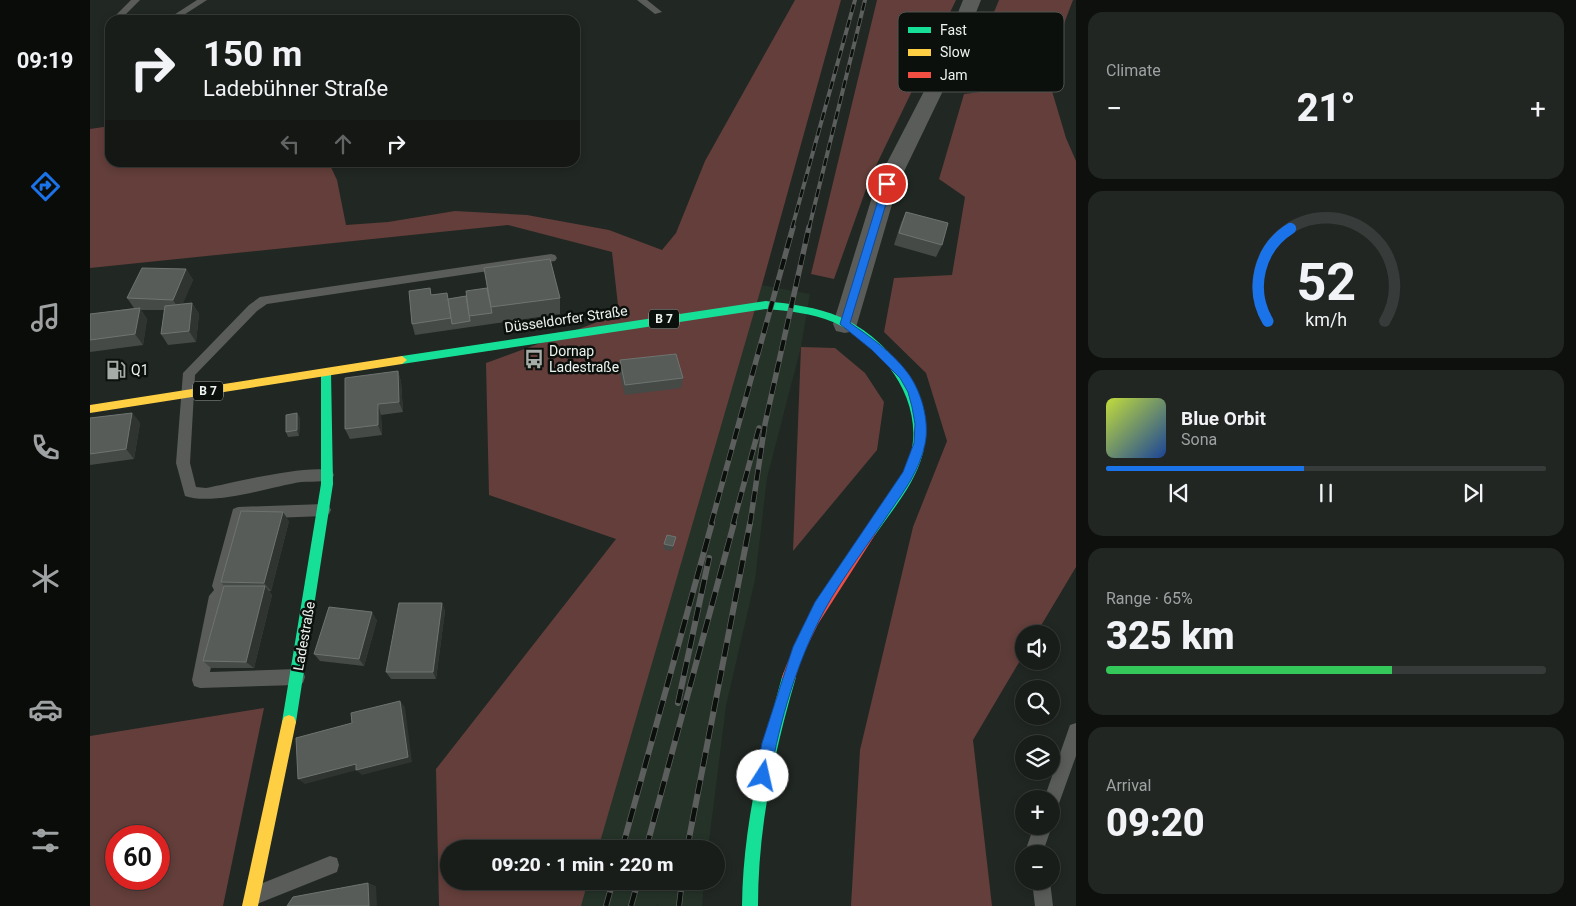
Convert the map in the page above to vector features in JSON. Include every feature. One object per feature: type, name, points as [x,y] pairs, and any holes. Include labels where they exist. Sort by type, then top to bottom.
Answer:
[{"type":"main road","name":"Düsseldorfer Straße","points":[[90,408],[482,346],[766,305],[812,312],[845,324],[876,347],[904,375],[913,392],[918,407],[920,443],[908,474],[820,606],[798,652],[769,743],[755,825],[749,885],[750,906]]},
{"type":"main road","name":"Ladestraße","points":[[252,901],[293,704],[324,510],[327,475],[326,372]]},
{"type":"street","points":[[967,12],[972,0]]},
{"type":"street","points":[[845,324],[887,184],[933,92]]},
{"type":"lane","points":[[120,15],[136,0]]},
{"type":"lane","points":[[178,15],[203,0]]},
{"type":"lane","points":[[642,0],[658,12]]},
{"type":"lane","points":[[327,475],[302,476],[206,494],[190,492],[183,463],[186,394],[189,374],[253,308],[264,300],[551,258]]},
{"type":"lane","points":[[297,677],[200,680],[238,513],[324,510]]},
{"type":"lane","points":[[1056,790],[1076,731]]},
{"type":"lane","name":"Ladestraße","points":[[252,901],[330,865]]},
{"type":"lane","points":[[1042,890],[1044,906]]},
{"type":"shaded area","points":[[795,0],[841,0],[762,285],[601,840],[440,840],[440,890],[585,890],[581,906],[439,906],[436,769],[616,539],[489,495],[486,363],[619,314],[612,252],[508,225],[90,268],[90,129],[105,127],[105,167],[331,167],[337,180],[346,225],[388,222],[455,211],[527,215],[609,230],[662,250],[676,233],[705,161]]},
{"type":"shaded area","points":[[877,0],[956,0],[950,12],[898,12],[898,92],[912,92],[870,178],[834,279],[811,274]]},
{"type":"shaded area","points":[[999,0],[1073,0],[1064,24],[1064,12],[994,12]]},
{"type":"shaded area","points":[[981,92],[1052,92],[1066,138],[1076,161],[1076,567],[1041,625],[1015,625],[1015,669],[973,740],[992,906],[851,906],[860,750],[913,527],[947,441],[926,373],[884,332],[894,278],[952,275],[965,197],[939,179],[964,94]]},
{"type":"shaded area","points":[[762,285],[810,294],[801,347],[767,478],[755,580],[726,706],[709,840],[585,840]]},
{"type":"shaded area","points":[[801,347],[835,348],[865,373],[884,402],[877,450],[793,551]]},
{"type":"shaded area","points":[[264,708],[223,906],[90,906],[90,736]]},
{"type":"shaded area","points":[[569,890],[703,890],[702,906],[658,906],[658,903],[657,906],[564,906]]},
{"type":"building","points":[[906,212],[948,223],[942,245],[899,233]]},
{"type":"building","points":[[550,259],[560,298],[491,307],[484,268]]},
{"type":"building","points":[[142,268],[186,269],[173,300],[127,298]]},
{"type":"building","points":[[430,288],[431,295],[447,293],[451,318],[412,324],[409,291]]},
{"type":"building","points":[[487,288],[492,313],[469,316],[466,291]]},
{"type":"building","points":[[466,296],[470,321],[452,324],[448,299]]},
{"type":"building","points":[[192,303],[189,331],[161,334],[165,306]]},
{"type":"building","points":[[140,308],[135,334],[90,340],[90,314]]},
{"type":"building","points":[[676,354],[683,378],[625,385],[620,360]]},
{"type":"building","points":[[398,371],[399,402],[378,404],[378,425],[345,429],[345,378]]},
{"type":"building","points":[[132,413],[126,449],[90,454],[90,418]]},
{"type":"building","points":[[297,413],[297,430],[286,432],[286,415]]},
{"type":"building","points":[[241,511],[283,512],[264,583],[221,582]]},
{"type":"building","points":[[667,535],[676,537],[673,546],[664,544]]},
{"type":"building","points":[[224,586],[265,586],[246,662],[203,661]]},
{"type":"building","points":[[399,603],[442,603],[433,672],[386,672]]},
{"type":"building","points":[[329,607],[372,612],[359,659],[314,654]]},
{"type":"building","points":[[400,701],[408,757],[356,770],[356,764],[298,779],[296,738],[352,723],[351,713]]},
{"type":"building","points":[[368,883],[369,906],[287,906],[293,897]]},
{"type":"railway","points":[[792,228],[855,0]]},
{"type":"railway","points":[[809,228],[865,0]]},
{"type":"railway","points":[[711,524],[793,227]]},
{"type":"railway","points":[[750,524],[765,424],[809,227]]},
{"type":"railway","points":[[733,524],[759,428]]},
{"type":"railway","points":[[624,840],[712,523]]},
{"type":"railway","points":[[648,840],[734,523]]},
{"type":"railway","points":[[689,840],[750,523]]},
{"type":"railway","points":[[678,703],[709,558]]},
{"type":"railway","points":[[606,906],[610,890]]},
{"type":"railway","points":[[631,906],[635,890]]},
{"type":"railway","points":[[679,906],[681,890]]},
{"type":"traffic: fast","points":[[402,360],[766,305],[820,314],[842,322],[874,346],[895,368],[911,394],[919,422],[920,437],[914,464],[898,494],[871,531]]},
{"type":"traffic: fast","points":[[289,722],[327,484],[326,372]]},
{"type":"traffic: fast","points":[[750,906],[752,848],[760,790],[789,677]]},
{"type":"traffic: slow","points":[[90,409],[402,360]]},
{"type":"traffic: slow","points":[[250,906],[289,722]]},
{"type":"traffic: jam","points":[[789,677],[804,638],[824,601],[871,531]]},
{"type":"place","name":"Dornap Ladestraße","points":[[534,359]]},
{"type":"place","name":"Q1","points":[[116,370]]},
{"type":"route","points":[[763,776],[769,743],[798,652],[820,606],[897,494],[908,474],[920,443],[918,407],[904,375],[876,347],[845,324],[887,184]]}]
